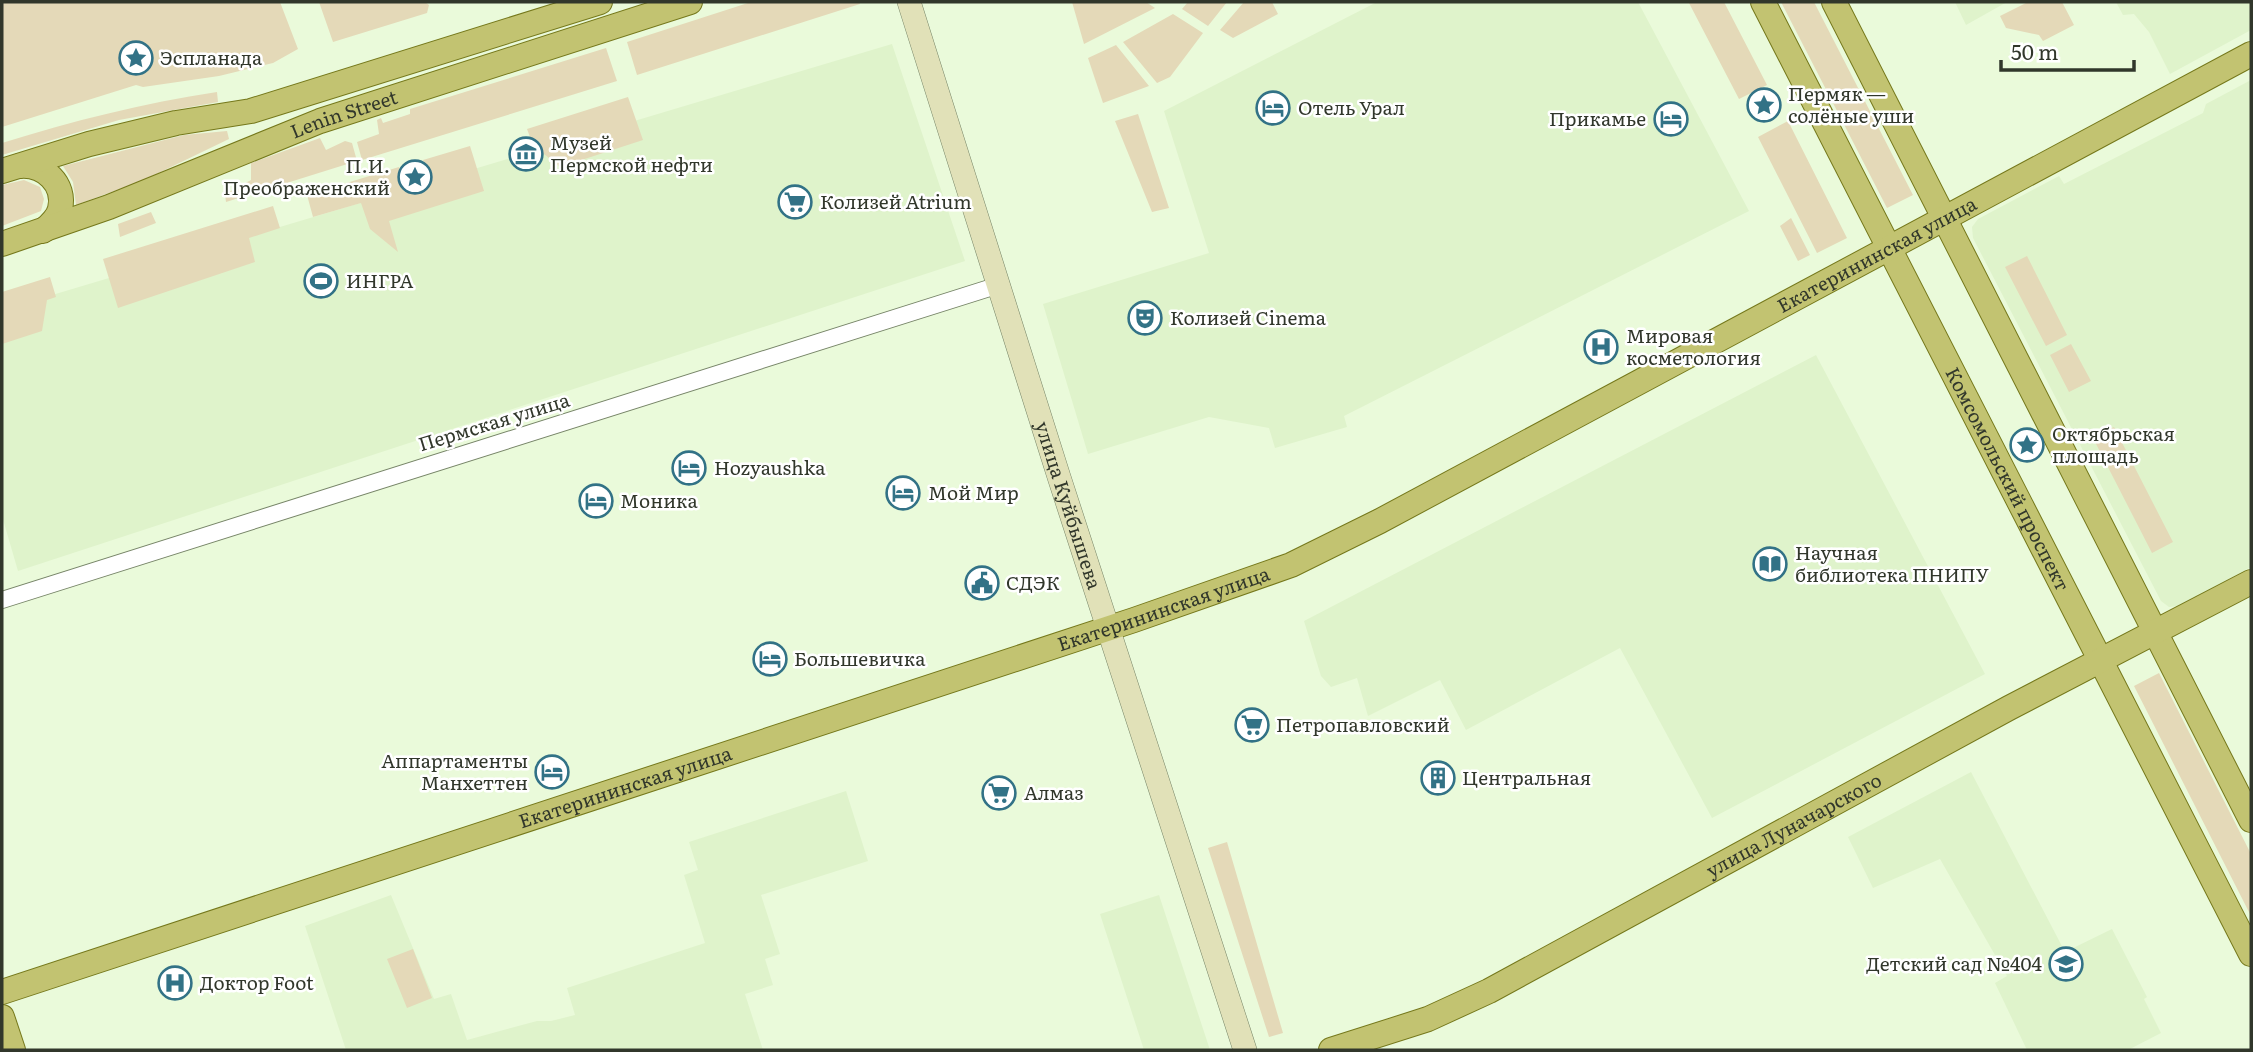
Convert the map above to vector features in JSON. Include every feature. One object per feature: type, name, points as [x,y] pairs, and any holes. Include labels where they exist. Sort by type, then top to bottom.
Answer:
[{"type":"main road","name":"Lenin Street","points":[[9,169],[126,135],[251,111],[600,2]]},
{"type":"main road","name":"Lenin Street","points":[[2,244],[190,176],[265,141],[320,121],[691,2]]},
{"type":"main road","name":"улица Куйбышева","points":[[909,2],[1107,628],[1245,1050]]},
{"type":"main road","name":"Комсомольский проспект","points":[[1763,2],[2251,954]]},
{"type":"main road","points":[[1834,2],[2251,820]]},
{"type":"main road","name":"Екатерининская улица","points":[[2,992],[1107,628],[1313,555],[2251,54]]},
{"type":"main road","points":[[9,169],[36,167],[47,173],[58,187],[61,209],[43,231]]},
{"type":"main road","name":"улица Луначарского","points":[[1331,1050],[1427,1019],[1489,991],[2101,659],[2251,582]]},
{"type":"main road","points":[[2,1017],[13,1050]]},
{"type":"street","name":"Пермская улица","points":[[2,600],[999,285]]},
{"type":"shaded area","name":"Эспланада","points":[[2,2],[280,2],[298,49],[273,63],[219,76],[143,87],[136,85],[2,127]]},
{"type":"shaded area","points":[[319,2],[425,2],[429,5],[427,13],[333,42]]},
{"type":"shaded area","points":[[751,2],[860,4],[637,75],[627,42]]},
{"type":"shaded area","points":[[1072,2],[1146,2],[1155,8],[1084,44]]},
{"type":"shaded area","points":[[1188,2],[1227,2],[1208,26],[1182,9]]},
{"type":"shaded area","points":[[1244,2],[1272,2],[1278,14],[1233,38],[1220,30]]},
{"type":"shaded area","points":[[1377,2],[1638,2],[1749,211],[1344,416],[1347,427],[1275,448],[1269,428],[1209,417],[1088,454],[1043,304],[1209,253],[1164,111]]},
{"type":"shaded area","points":[[1724,2],[1767,85],[1739,99],[1689,3]]},
{"type":"shaded area","points":[[1781,2],[1814,2],[1913,195],[1887,208]]},
{"type":"shaded area","points":[[1955,2],[2007,2],[1966,25]]},
{"type":"shaded area","points":[[2028,2],[2062,2],[2074,25],[2043,41],[2039,35],[2006,28],[2000,16]]},
{"type":"shaded area","points":[[2116,2],[2251,2],[2251,30],[2170,74],[2149,32],[2134,14],[2123,15]]},
{"type":"shaded area","points":[[1173,14],[1203,33],[1170,77],[1157,83],[1123,42]]},
{"type":"shaded area","points":[[892,44],[965,261],[18,571],[2,516],[2,310]]},
{"type":"shaded area","points":[[1116,45],[1149,86],[1103,103],[1088,58]]},
{"type":"shaded area","points":[[606,48],[617,81],[362,160],[357,142],[379,134],[377,120],[381,118],[383,123],[410,114],[410,109]]},
{"type":"shaded area","points":[[2251,80],[2251,567],[2179,606],[2169,607],[2161,601],[1973,238],[1972,227],[1978,219],[2059,176],[2064,184],[2203,113],[2206,104]]},
{"type":"shaded area","points":[[217,92],[218,102],[119,120],[2,155],[2,143],[29,135],[135,107]]},
{"type":"shaded area","points":[[628,97],[643,140],[560,167],[533,145],[527,129]]},
{"type":"shaded area","points":[[1138,114],[1169,208],[1152,212],[1115,121]]},
{"type":"shaded area","points":[[1788,121],[1847,238],[1817,253],[1758,137]]},
{"type":"shaded area","points":[[227,131],[229,139],[144,180],[76,205],[73,182],[63,166],[184,135]]},
{"type":"shaded area","points":[[320,138],[326,150],[345,141],[352,143],[357,161],[226,202],[225,194],[251,180],[251,163]]},
{"type":"shaded area","points":[[470,146],[484,191],[389,221],[398,252],[370,229],[361,203],[313,217],[307,195],[399,167],[406,186],[429,179],[423,160]]},
{"type":"shaded area","points":[[24,180],[40,187],[44,199],[41,211],[2,226],[2,185]]},
{"type":"shaded area","points":[[273,206],[280,228],[249,238],[255,262],[118,308],[103,259]]},
{"type":"shaded area","points":[[151,212],[156,223],[120,237],[118,224]]},
{"type":"shaded area","points":[[1791,218],[1810,255],[1798,261],[1780,226]]},
{"type":"shaded area","points":[[2027,256],[2067,335],[2046,346],[2005,267]]},
{"type":"shaded area","points":[[50,277],[56,297],[47,300],[42,331],[2,344],[2,292]]},
{"type":"shaded area","points":[[2071,344],[2091,381],[2069,392],[2050,355]]},
{"type":"shaded area","points":[[1816,355],[1985,674],[1712,818],[1620,648],[1466,730],[1440,680],[1368,716],[1357,678],[1331,687],[1321,676],[1304,621]]},
{"type":"shaded area","points":[[2114,427],[2173,542],[2152,553],[2093,438]]},
{"type":"shaded area","points":[[2159,673],[2251,854],[2251,916],[2134,686]]},
{"type":"shaded area","name":"Детский сад №404","points":[[1971,772],[2065,952],[2112,929],[2147,997],[2144,999],[2161,1033],[2128,1050],[2027,1050],[1995,983],[2007,976],[1940,859],[1873,888],[1848,837]]},
{"type":"shaded area","points":[[846,791],[868,861],[761,895],[780,954],[765,959],[773,985],[745,994],[763,1050],[346,1050],[305,926],[391,895],[434,999],[451,994],[467,1040],[537,1021],[551,1021],[575,1015],[567,988],[705,943],[684,875],[698,870],[689,842]]},
{"type":"shaded area","points":[[1227,842],[1283,1033],[1269,1037],[1208,848]]},
{"type":"shaded area","points":[[1159,895],[1210,1050],[1144,1050],[1100,914]]},
{"type":"shaded area","points":[[413,949],[432,998],[407,1008],[387,959]]},
{"type":"place","name":"Эспланада","points":[[136,58]]},
{"type":"place","name":"Пермяк — солёные уши","points":[[1764,105]]},
{"type":"place","name":"Отель Урал","points":[[1273,108]]},
{"type":"place","name":"Прикамье","points":[[1671,119]]},
{"type":"place","name":"Музей Пермской нефти","points":[[526,154]]},
{"type":"place","name":"П.И. Преображенский","points":[[415,177]]},
{"type":"place","name":"Колизей Atrium","points":[[795,202]]},
{"type":"place","name":"ИНГРА","points":[[321,281]]},
{"type":"place","name":"Колизей Cinema","points":[[1145,318]]},
{"type":"place","name":"Мировая косметология","points":[[1601,347]]},
{"type":"place","name":"Октябрьская площадь","points":[[2027,445]]},
{"type":"place","name":"Hozyaushka","points":[[689,468]]},
{"type":"place","name":"Мой Мир","points":[[903,493]]},
{"type":"place","name":"Моника","points":[[596,501]]},
{"type":"place","name":"Научная библиотека ПНИПУ","points":[[1770,564]]},
{"type":"place","name":"СДЭК","points":[[982,583]]},
{"type":"place","name":"Большевичка","points":[[770,659]]},
{"type":"place","name":"Петропавловский","points":[[1252,725]]},
{"type":"place","name":"Аппартаменты Манхеттен","points":[[552,772]]},
{"type":"place","name":"Центральная","points":[[1438,778]]},
{"type":"place","name":"Алмаз","points":[[999,793]]},
{"type":"place","name":"Детский сад №404","points":[[2066,964]]},
{"type":"place","name":"Доктор Foot","points":[[175,983]]}]
